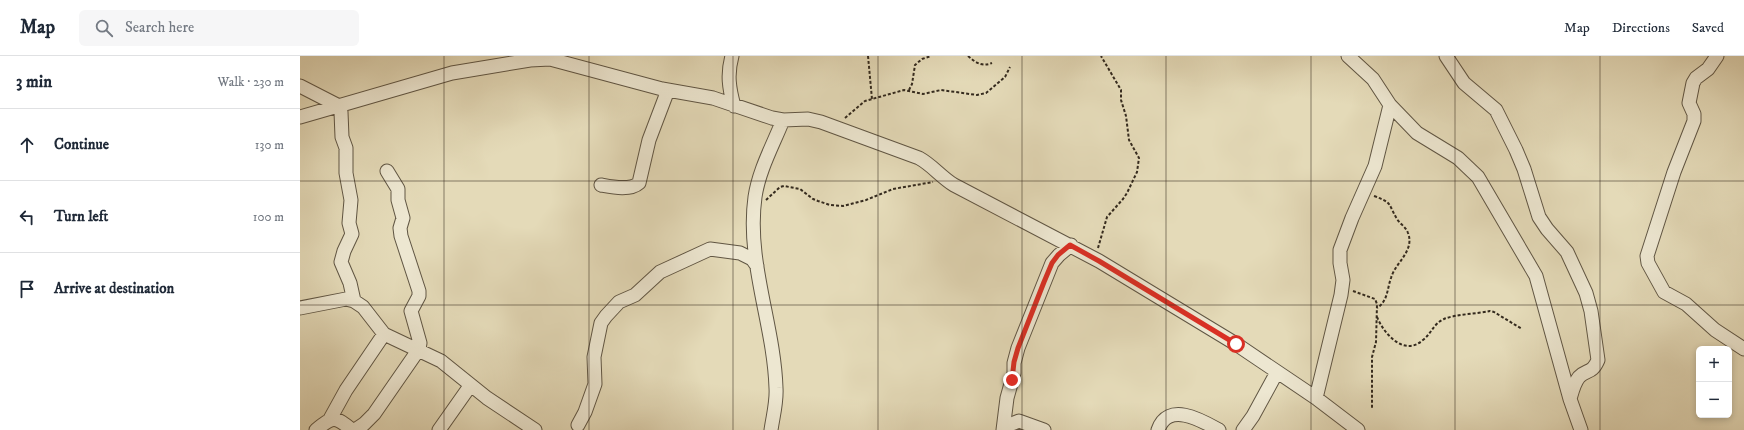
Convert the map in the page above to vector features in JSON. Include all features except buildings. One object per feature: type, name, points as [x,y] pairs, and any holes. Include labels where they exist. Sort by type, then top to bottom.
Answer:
[{"type":"street","points":[[732,56],[728,73],[728,85],[734,106]]},
{"type":"street","points":[[1348,56],[1377,84],[1390,105],[1417,133],[1458,158],[1478,177],[1536,276],[1580,430]]},
{"type":"street","points":[[1446,56],[1464,83],[1496,110],[1524,169],[1539,217],[1547,229],[1567,252],[1586,293],[1591,311],[1598,360],[1591,371],[1580,376],[1576,381],[1570,399]]},
{"type":"street","points":[[1717,56],[1708,69],[1696,78],[1693,83],[1689,103],[1694,114],[1694,120],[1674,172],[1647,256],[1648,262],[1664,292],[1686,304],[1715,330],[1744,349]]},
{"type":"street","points":[[300,117],[452,73],[549,58],[668,90],[713,98],[760,115],[784,120],[808,119],[831,124],[926,161],[946,180],[1099,261],[1236,344],[1316,398],[1358,430]]},
{"type":"street","points":[[300,86],[340,106],[342,112],[342,137],[346,148],[346,173],[351,200],[349,222],[352,234],[344,251],[341,262],[350,283],[354,301]]},
{"type":"street","points":[[601,185],[635,187],[639,183],[649,140],[668,90]]},
{"type":"street","points":[[1316,398],[1341,295],[1343,280],[1340,250],[1375,166],[1390,105]]},
{"type":"street","points":[[771,430],[776,402],[776,388],[767,320],[754,246],[754,210],[758,182],[784,120]]},
{"type":"street","points":[[330,419],[342,422],[353,430],[364,424],[374,414],[418,349],[420,343],[412,311],[419,296],[419,291],[401,236],[400,228],[402,218],[398,200],[398,189],[387,171]]},
{"type":"street","points":[[1003,429],[1007,398],[1014,373],[1014,362],[1018,348],[1052,263],[1058,255],[1070,245]]},
{"type":"street","points":[[578,425],[585,412],[595,384],[594,357],[601,323],[619,302],[635,295],[660,272],[710,249],[740,253],[752,259],[757,266]]},
{"type":"street","points":[[300,308],[346,299],[354,301],[363,307],[384,334],[441,361],[470,386],[535,430]]},
{"type":"street","points":[[316,430],[330,419],[346,390],[384,334]]},
{"type":"street","points":[[1243,430],[1253,416],[1277,372]]},
{"type":"street","points":[[439,430],[470,386]]},
{"type":"street","points":[[1158,430],[1161,422],[1166,416],[1175,414],[1204,422],[1219,430]]},
{"type":"street","points":[[1003,429],[1018,421],[1044,430]]},
{"type":"path","points":[[868,56],[872,99]]},
{"type":"path","points":[[909,90],[912,84],[914,67],[916,63],[931,56]]},
{"type":"path","points":[[968,56],[981,65],[984,66],[992,64]]},
{"type":"path","points":[[1099,261],[1098,251],[1103,236],[1105,220],[1127,193],[1137,172],[1139,158],[1129,140],[1126,116],[1121,100],[1121,90],[1101,56]]},
{"type":"path","points":[[831,124],[851,114],[863,102],[904,90],[923,94],[941,90],[977,95],[986,93],[1005,78],[1010,67]]},
{"type":"path","points":[[754,210],[780,187],[784,186],[800,188],[812,199],[824,203],[843,206],[866,200],[893,189],[946,180]]},
{"type":"path","points":[[1364,192],[1388,202],[1392,207],[1398,221],[1408,233],[1410,239],[1406,254],[1391,277],[1384,302],[1377,308]]},
{"type":"path","points":[[1343,280],[1348,288],[1356,293],[1375,299],[1377,317],[1376,342],[1372,357],[1372,408]]},
{"type":"path","points":[[1377,317],[1382,328],[1389,337],[1401,344],[1410,346],[1418,344],[1436,324],[1446,318],[1490,311],[1522,329]]},
{"type":"route","points":[[1012,380],[1014,373],[1014,362],[1018,348],[1052,263],[1058,255],[1070,245],[1236,344]]}]
